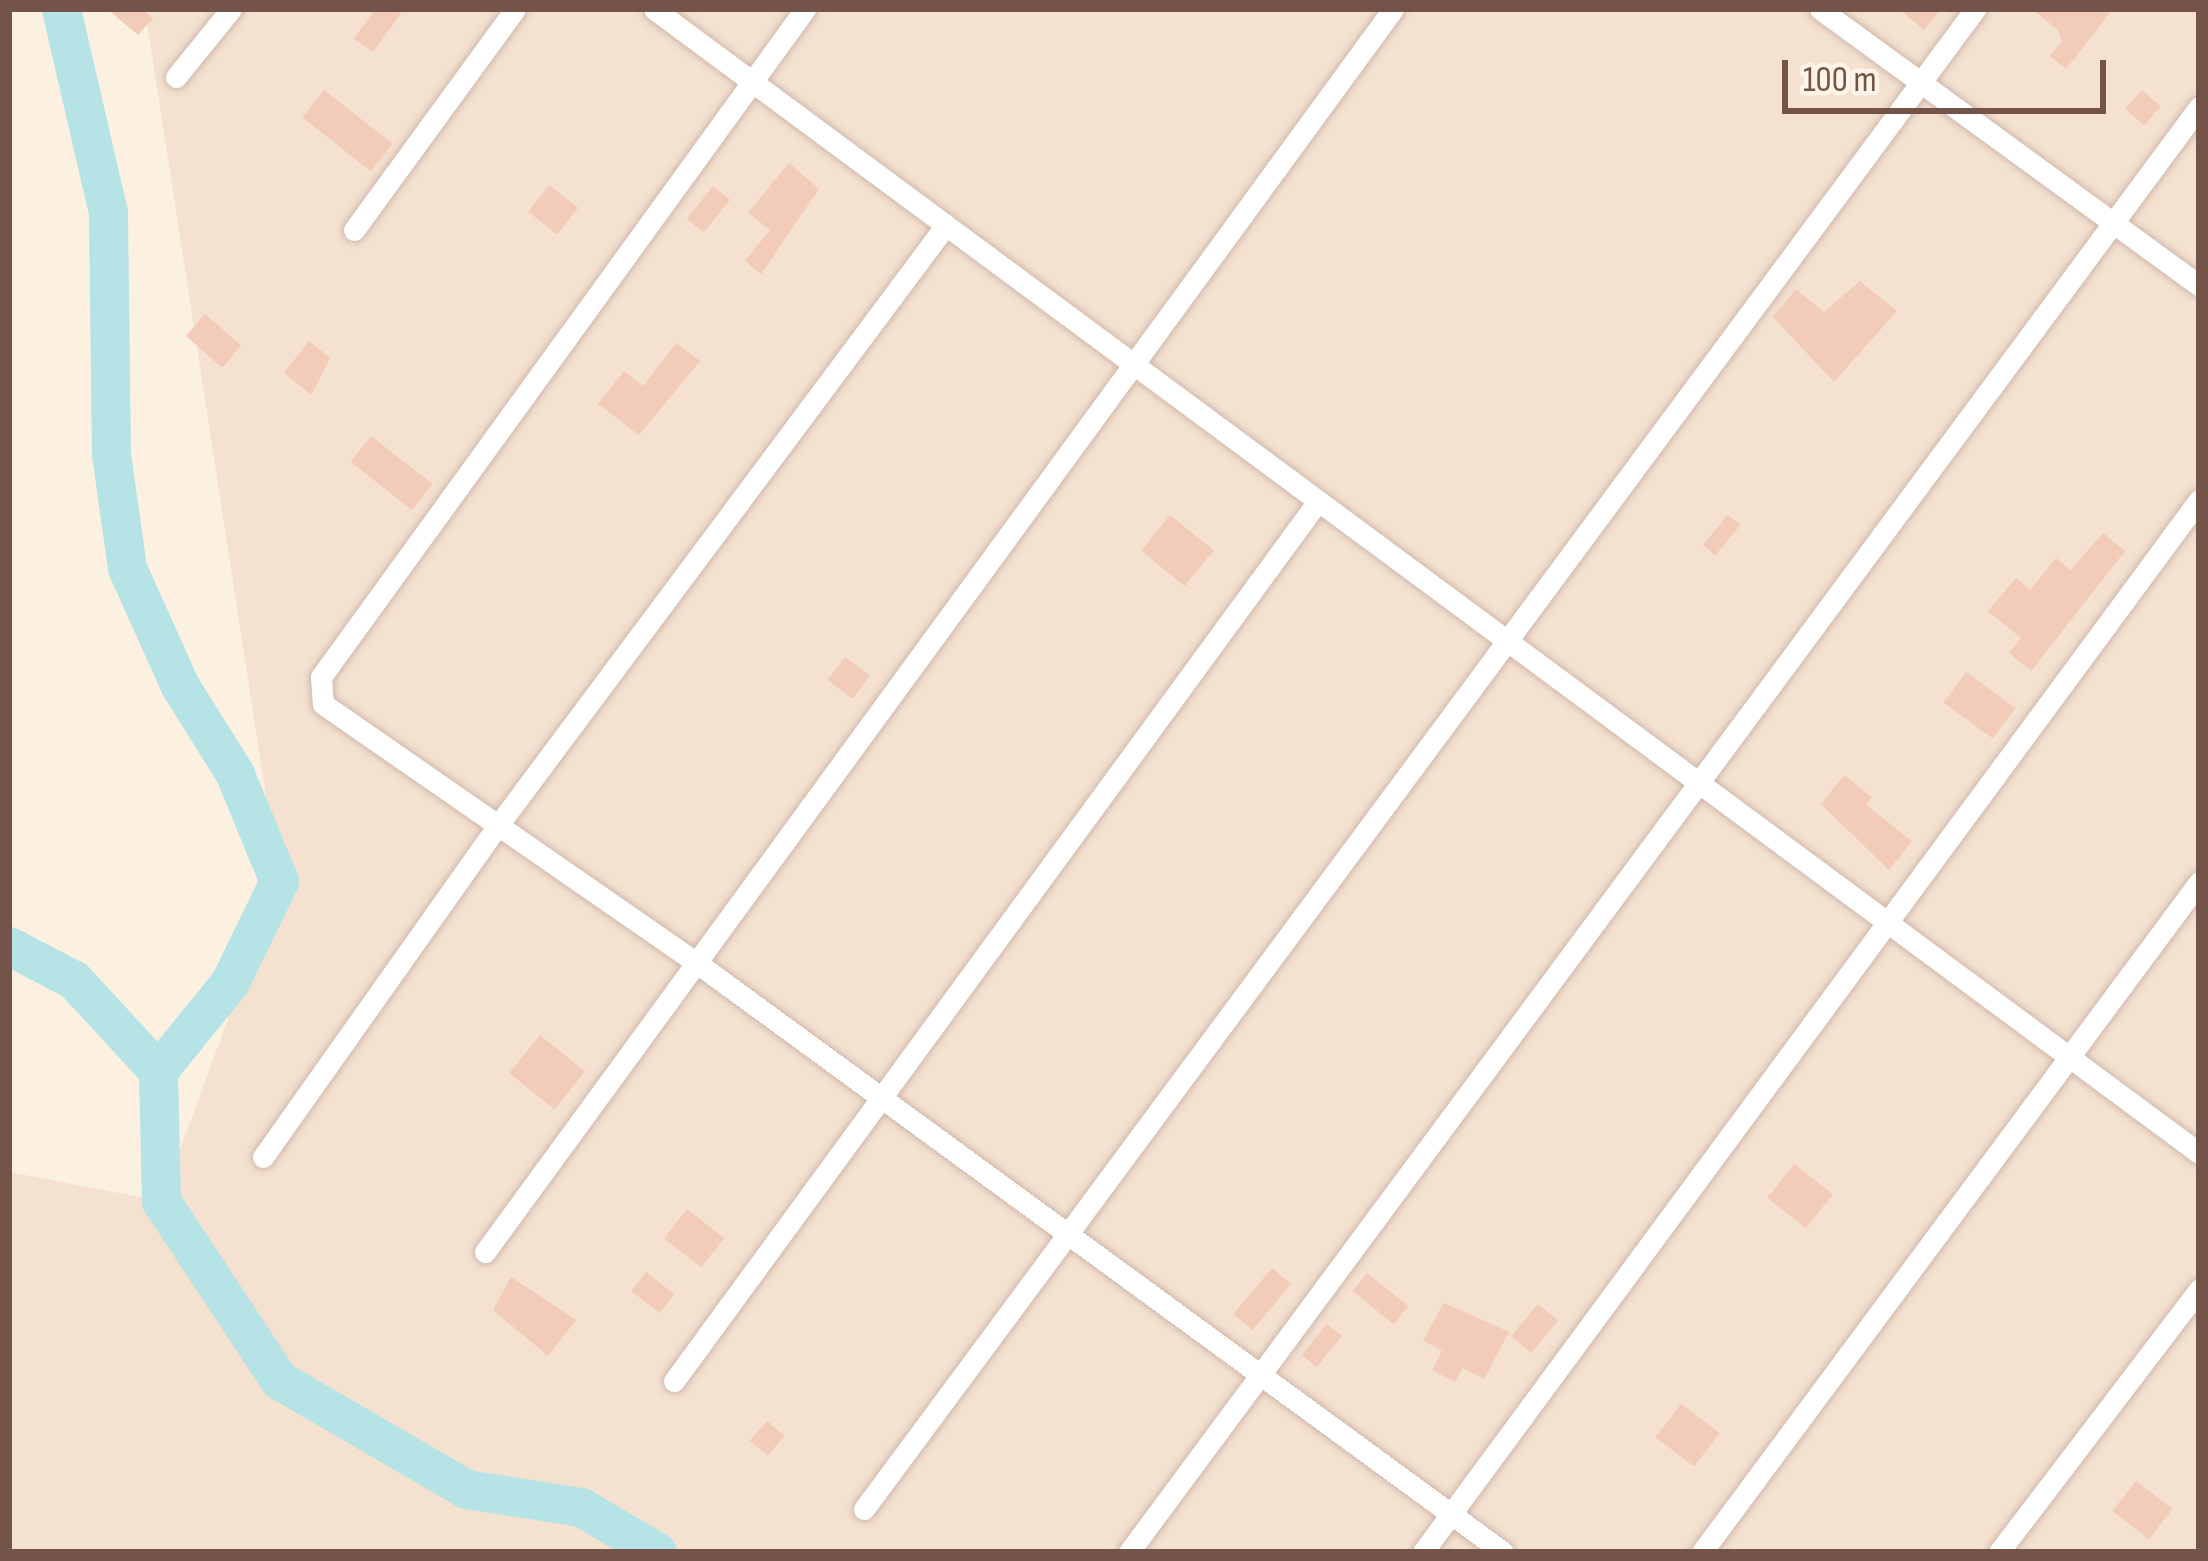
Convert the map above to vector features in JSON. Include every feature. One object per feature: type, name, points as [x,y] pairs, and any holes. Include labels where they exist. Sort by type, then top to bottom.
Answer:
[{"type":"street","points":[[176,76],[231,9]]},
{"type":"street","points":[[354,230],[515,9]]},
{"type":"street","points":[[654,9],[2199,1153]]},
{"type":"street","points":[[805,9],[321,677],[323,704],[697,963],[1502,1552]]},
{"type":"street","points":[[485,1252],[1393,9]]},
{"type":"street","points":[[1820,9],[2199,285]]},
{"type":"street","points":[[864,1509],[1975,9]]},
{"type":"street","points":[[1129,1552],[2199,106]]},
{"type":"street","points":[[262,1157],[496,828],[946,225]]},
{"type":"street","points":[[1423,1552],[2199,500]]},
{"type":"street","points":[[674,1381],[1318,501]]},
{"type":"street","points":[[1702,1552],[2199,882]]},
{"type":"street","points":[[1999,1552],[2199,1289]]},
{"type":"shaded area","points":[[145,9],[2199,9],[2199,1552],[9,1552],[9,1172],[161,1201],[279,881]]},
{"type":"building","points":[[107,9],[142,9],[153,18],[138,35]]},
{"type":"building","points":[[375,9],[404,9],[373,52],[354,39]]},
{"type":"building","points":[[1899,9],[1941,9],[1924,30]]},
{"type":"building","points":[[2032,9],[2113,9],[2066,69],[2050,56],[2062,41],[2058,30]]},
{"type":"building","points":[[324,90],[393,144],[371,171],[302,118]]},
{"type":"building","points":[[2142,90],[2161,107],[2144,125],[2125,109]]},
{"type":"building","points":[[789,163],[819,189],[761,274],[745,261],[770,230],[748,213]]},
{"type":"building","points":[[549,185],[578,208],[557,235],[528,212]]},
{"type":"building","points":[[713,186],[730,200],[704,232],[687,219]]},
{"type":"building","points":[[1860,281],[1897,311],[1834,382],[1773,317],[1796,289],[1824,312]]},
{"type":"building","points":[[205,314],[241,345],[222,367],[186,336]]},
{"type":"building","points":[[309,341],[330,358],[311,395],[284,373]]},
{"type":"building","points":[[676,343],[700,361],[639,435],[598,404],[624,371],[643,386]]},
{"type":"building","points":[[371,436],[432,484],[412,510],[351,462]]},
{"type":"building","points":[[1170,515],[1214,550],[1185,586],[1141,551]]},
{"type":"building","points":[[1728,515],[1740,525],[1715,555],[1703,545]]},
{"type":"building","points":[[2103,533],[2125,551],[2031,671],[2009,653],[2021,638],[1988,611],[2016,578],[2030,590],[2056,558],[2071,570]]},
{"type":"building","points":[[845,657],[870,676],[852,699],[828,680]]},
{"type":"building","points":[[1966,672],[2015,708],[1993,739],[1944,703]]},
{"type":"building","points":[[1844,775],[1872,797],[1866,805],[1912,841],[1889,870],[1821,804]]},
{"type":"building","points":[[540,1035],[585,1072],[554,1110],[509,1073]]},
{"type":"building","points":[[1794,1164],[1833,1194],[1806,1228],[1768,1198]]},
{"type":"building","points":[[687,1209],[724,1238],[701,1267],[664,1238]]},
{"type":"building","points":[[1272,1268],[1291,1284],[1253,1330],[1233,1314]]},
{"type":"building","points":[[646,1272],[674,1294],[660,1313],[631,1291]]},
{"type":"building","points":[[1367,1273],[1408,1306],[1394,1324],[1353,1291]]},
{"type":"building","points":[[511,1277],[576,1320],[548,1356],[493,1310]]},
{"type":"building","points":[[1444,1303],[1509,1332],[1484,1379],[1463,1368],[1455,1382],[1432,1370],[1442,1351],[1423,1340]]},
{"type":"building","points":[[1538,1304],[1558,1321],[1531,1353],[1511,1336]]},
{"type":"building","points":[[1327,1324],[1342,1336],[1317,1367],[1302,1355]]},
{"type":"building","points":[[1681,1404],[1719,1433],[1694,1466],[1656,1438]]},
{"type":"building","points":[[767,1421],[784,1436],[767,1456],[750,1441]]},
{"type":"building","points":[[2136,1481],[2172,1509],[2149,1539],[2113,1511]]},
{"type":"waterway","points":[[61,9],[108,212],[111,454],[127,568],[180,686],[234,772],[279,881],[230,982],[158,1071],[161,1201],[279,1380],[466,1489],[581,1507],[657,1552]]},
{"type":"waterway","points":[[9,946],[74,980],[158,1071]]}]
